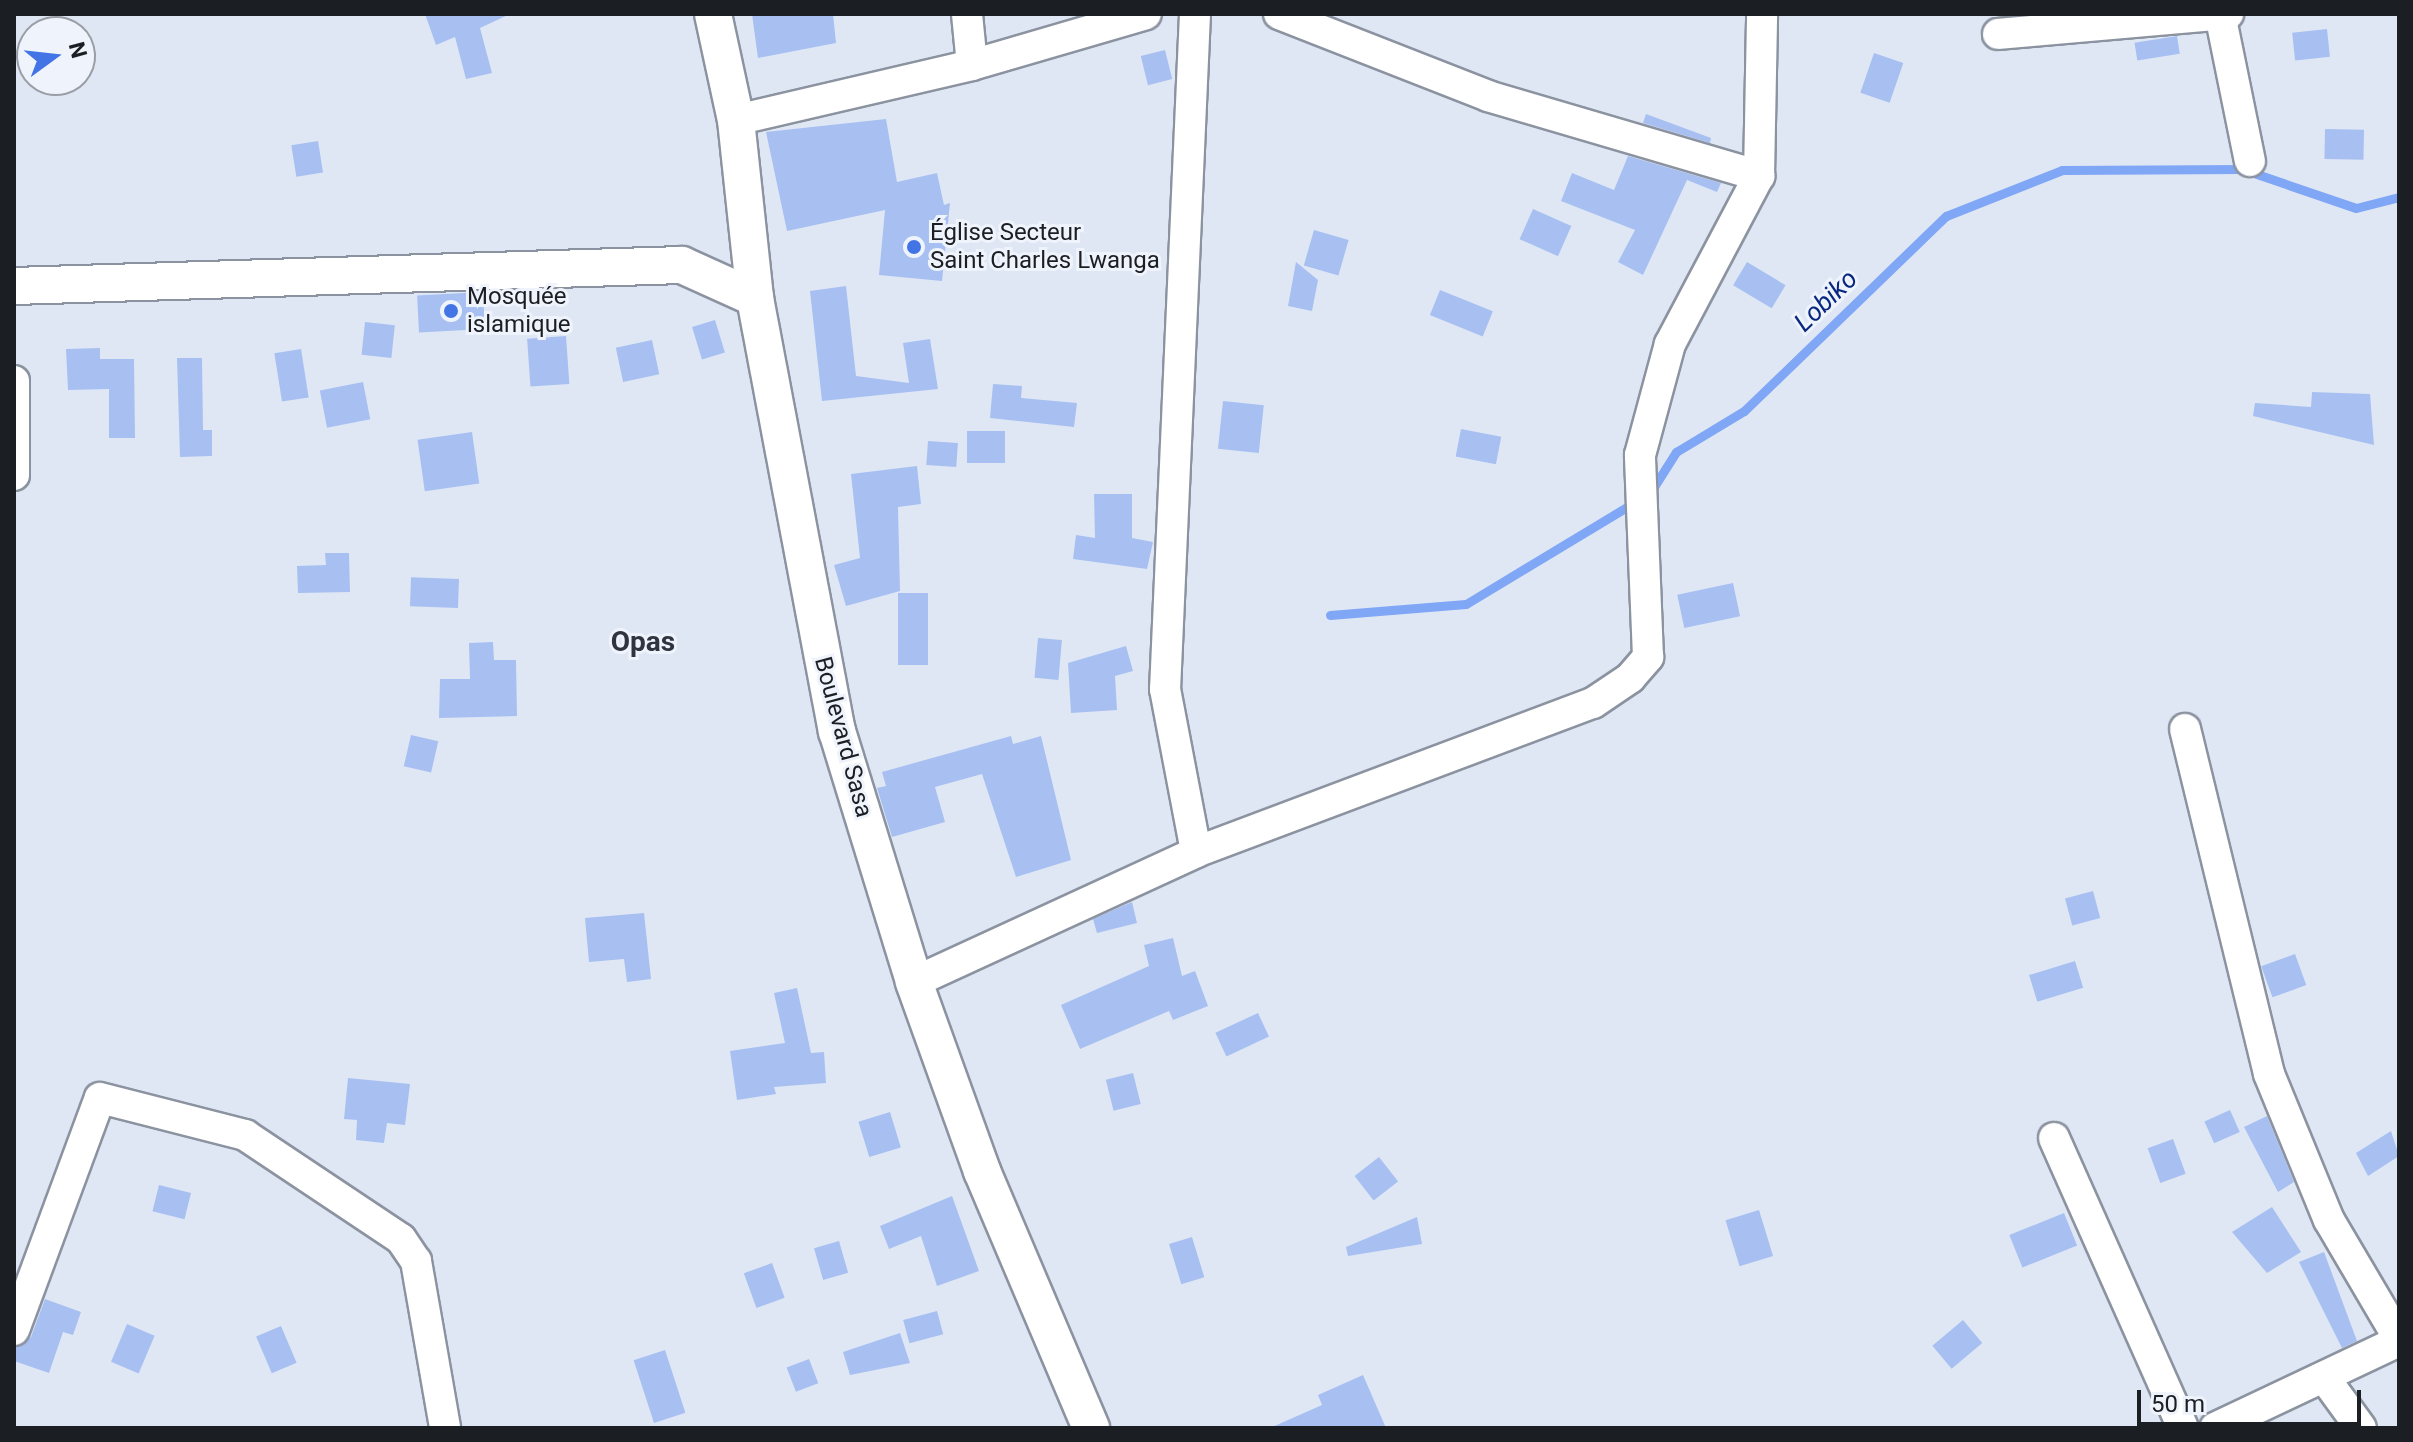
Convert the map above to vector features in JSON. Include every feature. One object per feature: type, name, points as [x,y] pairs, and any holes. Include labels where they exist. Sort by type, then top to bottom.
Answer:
[{"type":"street","name":"Boulevard Sasa","points":[[713,14],[736,120],[755,298],[837,731],[914,982],[982,1171],[1091,1428]]},
{"type":"street","points":[[967,14],[972,65]]},
{"type":"street","points":[[736,120],[972,65],[1146,14]]},
{"type":"street","points":[[1195,14],[1165,689],[1196,852]]},
{"type":"street","points":[[1279,14],[1488,96],[1759,176]]},
{"type":"street","points":[[914,982],[1196,852],[1593,703],[1648,657],[1640,455],[1670,344],[1759,176],[1762,14]]},
{"type":"street","points":[[1998,34],[2223,14],[2250,161]]},
{"type":"street","points":[[14,286],[682,265],[755,298]]},
{"type":"street","points":[[14,381],[14,475]]},
{"type":"street","points":[[2185,729],[2269,1074],[2329,1220],[2399,1340],[2326,1380],[2215,1428]]},
{"type":"street","points":[[14,1330],[100,1098],[245,1135],[401,1239],[416,1261],[445,1428]]},
{"type":"street","points":[[2054,1138],[2183,1428]]},
{"type":"street","points":[[2326,1380],[2361,1428]]},
{"type":"building","points":[[425,14],[510,14],[480,28],[492,73],[466,79],[455,37],[436,45]]},
{"type":"building","points":[[752,14],[833,14],[836,43],[758,58]]},
{"type":"building","points":[[2327,29],[2330,57],[2295,61],[2292,33]]},
{"type":"building","points":[[2177,36],[2180,54],[2137,61],[2135,43]]},
{"type":"building","points":[[1165,50],[1172,79],[1148,85],[1141,56]]},
{"type":"building","points":[[1874,53],[1903,63],[1890,103],[1860,93]]},
{"type":"building","points":[[1646,114],[1711,138],[1710,143],[1643,123]]},
{"type":"building","points":[[886,119],[897,182],[937,173],[944,205],[950,203],[942,281],[879,275],[885,210],[787,231],[766,132]]},
{"type":"building","points":[[2325,129],[2364,130],[2363,160],[2324,159]]},
{"type":"building","points":[[318,141],[323,173],[296,177],[291,145]]},
{"type":"building","points":[[1628,156],[1721,183],[1717,192],[1687,180],[1643,275],[1618,262],[1635,230],[1561,201],[1572,173],[1614,190]]},
{"type":"building","points":[[1533,209],[1571,226],[1558,256],[1520,239]]},
{"type":"building","points":[[1314,230],[1349,240],[1338,275],[1304,266]]},
{"type":"building","points":[[1296,262],[1318,280],[1312,311],[1288,306]]},
{"type":"building","points":[[1747,262],[1786,285],[1772,308],[1733,285]]},
{"type":"building","points":[[846,286],[856,376],[909,383],[903,343],[930,339],[938,389],[822,401],[810,291]]},
{"type":"building","points":[[1440,290],[1493,311],[1483,336],[1430,315]]},
{"type":"building","name":"Mosquée islamique","points":[[483,292],[485,329],[419,332],[417,295]]},
{"type":"building","points":[[715,320],[725,353],[702,360],[692,327]]},
{"type":"building","points":[[365,322],[395,325],[391,358],[362,355]]},
{"type":"building","points":[[566,336],[569,384],[530,387],[527,339]]},
{"type":"building","points":[[652,340],[659,374],[623,382],[616,348]]},
{"type":"building","points":[[100,348],[100,359],[134,359],[135,438],[109,438],[109,389],[68,390],[66,349]]},
{"type":"building","points":[[301,349],[309,397],[282,402],[274,353]]},
{"type":"building","points":[[177,358],[202,358],[203,430],[212,430],[212,456],[180,457]]},
{"type":"building","points":[[363,382],[370,419],[327,428],[320,390]]},
{"type":"building","points":[[993,384],[1022,386],[1021,398],[1077,403],[1074,427],[990,418]]},
{"type":"building","points":[[2312,392],[2370,394],[2374,445],[2253,416],[2255,403],[2311,407]]},
{"type":"building","points":[[1223,401],[1264,405],[1259,453],[1218,449]]},
{"type":"building","points":[[1461,429],[1501,437],[1496,464],[1456,456]]},
{"type":"building","points":[[967,431],[1005,431],[1005,463],[967,463]]},
{"type":"building","points":[[472,432],[479,483],[425,491],[418,440]]},
{"type":"building","points":[[928,441],[958,443],[956,467],[926,465]]},
{"type":"building","points":[[917,466],[921,504],[898,507],[900,591],[846,606],[834,565],[860,558],[851,474]]},
{"type":"building","points":[[1094,494],[1132,494],[1132,538],[1153,542],[1147,569],[1073,559],[1076,535],[1095,538]]},
{"type":"building","points":[[325,553],[349,553],[350,592],[298,593],[297,566],[326,565]]},
{"type":"building","points":[[411,577],[459,579],[458,608],[410,606]]},
{"type":"building","points":[[1733,583],[1740,616],[1684,628],[1677,595]]},
{"type":"building","points":[[898,593],[928,593],[928,665],[898,665]]},
{"type":"building","points":[[1038,638],[1062,640],[1058,680],[1035,678]]},
{"type":"building","points":[[493,642],[494,660],[516,660],[517,716],[439,718],[440,679],[470,679],[469,643]]},
{"type":"building","points":[[1126,646],[1133,671],[1115,676],[1117,710],[1071,713],[1068,663]]},
{"type":"building","points":[[411,735],[438,741],[431,772],[404,766]]},
{"type":"building","points":[[1011,736],[1013,744],[1041,736],[1071,860],[1016,877],[982,774],[935,787],[945,822],[892,837],[877,788],[886,786],[882,772]]},
{"type":"building","points":[[2093,891],[2100,918],[2072,926],[2065,899]]},
{"type":"building","points":[[1132,902],[1137,923],[1097,933],[1093,919]]},
{"type":"building","points":[[644,913],[651,979],[627,982],[624,959],[589,962],[585,918]]},
{"type":"building","points":[[1173,938],[1182,976],[1195,971],[1208,1006],[1173,1020],[1169,1011],[1080,1049],[1061,1005],[1149,966],[1144,945]]},
{"type":"building","points":[[2295,954],[2306,985],[2272,997],[2261,966]]},
{"type":"building","points":[[2075,961],[2083,988],[2037,1002],[2029,975]]},
{"type":"building","points":[[797,988],[811,1053],[824,1052],[826,1083],[774,1087],[776,1094],[737,1100],[730,1051],[785,1043],[774,993]]},
{"type":"building","points":[[1258,1013],[1269,1037],[1226,1056],[1215,1033]]},
{"type":"building","points":[[1133,1073],[1141,1104],[1114,1111],[1106,1080]]},
{"type":"building","points":[[348,1078],[410,1084],[405,1125],[387,1123],[384,1143],[356,1140],[357,1120],[344,1119]]},
{"type":"building","points":[[2230,1110],[2240,1132],[2214,1143],[2204,1121]]},
{"type":"building","points":[[890,1112],[901,1147],[869,1157],[858,1122]]},
{"type":"building","points":[[2267,1116],[2294,1182],[2278,1192],[2244,1127]]},
{"type":"building","points":[[2391,1131],[2399,1156],[2368,1176],[2356,1153]]},
{"type":"building","points":[[2173,1139],[2186,1174],[2160,1183],[2148,1148]]},
{"type":"building","points":[[1379,1157],[1398,1181],[1374,1201],[1355,1176]]},
{"type":"building","points":[[159,1185],[191,1193],[184,1219],[152,1211]]},
{"type":"building","points":[[952,1196],[979,1271],[937,1286],[921,1236],[889,1249],[880,1226]]},
{"type":"building","points":[[2272,1207],[2301,1252],[2267,1273],[2232,1232]]},
{"type":"building","points":[[1759,1210],[1773,1256],[1740,1266],[1726,1220]]},
{"type":"building","points":[[2064,1213],[2077,1245],[2022,1268],[2009,1235]]},
{"type":"building","points":[[1417,1217],[1422,1244],[1348,1256],[1346,1247]]},
{"type":"building","points":[[1192,1237],[1204,1277],[1181,1284],[1169,1244]]},
{"type":"building","points":[[839,1241],[848,1273],[823,1280],[814,1248]]},
{"type":"building","points":[[2324,1252],[2357,1341],[2342,1348],[2299,1262]]},
{"type":"building","points":[[772,1263],[785,1298],[756,1308],[744,1273]]},
{"type":"building","points":[[45,1299],[81,1312],[73,1335],[63,1332],[49,1373],[14,1361],[14,1348],[31,1337]]},
{"type":"building","points":[[937,1311],[943,1334],[909,1343],[903,1320]]},
{"type":"building","points":[[1963,1320],[1982,1343],[1952,1369],[1932,1346]]},
{"type":"building","points":[[127,1324],[155,1336],[139,1373],[111,1362]]},
{"type":"building","points":[[281,1326],[297,1363],[272,1373],[256,1337]]},
{"type":"building","points":[[900,1333],[910,1363],[850,1375],[843,1352]]},
{"type":"building","points":[[665,1350],[685,1413],[654,1423],[634,1360]]},
{"type":"building","points":[[809,1359],[818,1383],[796,1392],[787,1368]]},
{"type":"building","points":[[1363,1375],[1386,1428],[1270,1428],[1322,1405],[1318,1395]]},
{"type":"waterway","name":"Lobiko","points":[[1650,493],[1676,452],[1744,411],[1946,216],[2062,170],[2242,169],[2356,208],[2399,197]]},
{"type":"waterway","name":"Lobiko","points":[[1330,615],[1466,604],[1637,501]]},
{"type":"place","name":"Église Secteur Saint Charles Lwanga","points":[[914,247]]},
{"type":"place","name":"Mosquée islamique","points":[[451,311]]},
{"type":"district","name":"Opas","points":[[643,642]]}]
